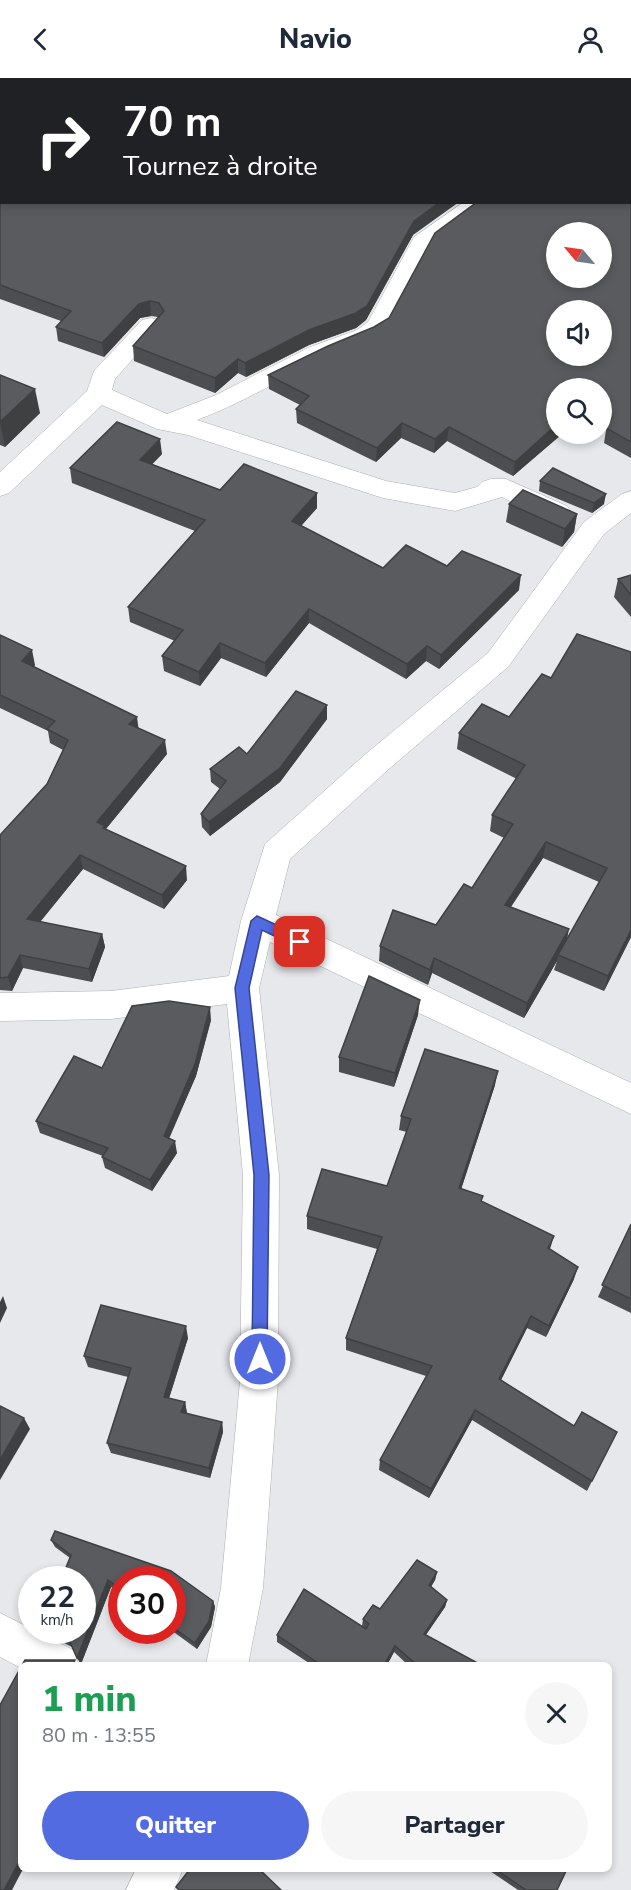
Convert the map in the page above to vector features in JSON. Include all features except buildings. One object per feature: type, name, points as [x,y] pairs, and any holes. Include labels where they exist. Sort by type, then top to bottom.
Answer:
[{"type":"street","points":[[166,423],[225,401],[319,352],[366,335],[378,326],[422,242],[455,217],[478,204]]},
{"type":"street","points":[[0,487],[99,394],[104,377],[151,325]]},
{"type":"street","points":[[99,394],[166,423],[191,427],[383,489],[455,502],[486,493],[491,488],[506,488],[594,528]]},
{"type":"street","points":[[228,1662],[242,1588],[259,1382],[261,1175],[242,988],[257,921],[276,853],[379,760],[498,660],[594,528],[631,500]]},
{"type":"street","points":[[257,921],[631,1099]]},
{"type":"street","points":[[0,1007],[111,1005],[242,988]]},
{"type":"street","points":[[0,1634],[52,1662]]},
{"type":"street","points":[[149,1890],[159,1872]]},
{"type":"route","points":[[260,1359],[261,1175],[242,988],[257,921],[300,942]]}]
